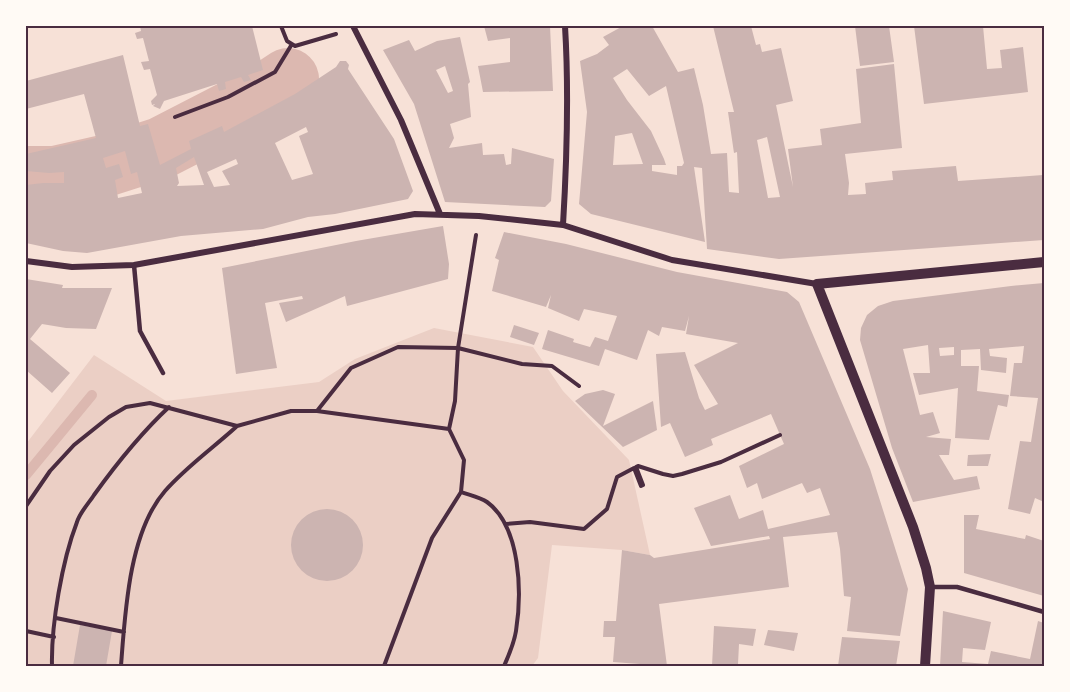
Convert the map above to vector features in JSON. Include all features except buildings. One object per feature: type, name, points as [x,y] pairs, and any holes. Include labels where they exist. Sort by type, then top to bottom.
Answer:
[{"type":"street","points":[[563,225],[568,72],[565,26]]},
{"type":"street","points":[[353,27],[401,120],[440,214]]},
{"type":"street","points":[[26,261],[72,267],[134,265],[415,214],[440,214],[563,225],[672,260],[817,285],[1044,262]]},
{"type":"street","points":[[817,285],[913,527],[926,568],[930,587],[925,666]]},
{"type":"lane","points":[[134,265],[140,332],[163,373]]},
{"type":"lane","points":[[930,587],[957,587],[1044,612]]},
{"type":"path","points":[[281,26],[287,41],[295,46],[353,27]]},
{"type":"path","points":[[175,117],[228,97],[274,72],[292,44]]},
{"type":"path","points":[[384,666],[432,538],[461,492],[464,460],[448,429],[455,401],[458,348],[479,216]]},
{"type":"path","points":[[317,411],[351,368],[398,347],[458,348],[522,364],[552,366],[579,386]]},
{"type":"path","points":[[26,506],[50,471],[74,445],[109,417],[126,407],[150,403],[237,426]]},
{"type":"path","points":[[52,666],[61,581],[77,520],[108,476],[146,429],[169,407]]},
{"type":"path","points":[[121,666],[132,576],[142,530],[148,516],[164,492],[237,426],[291,411],[317,411],[448,429]]},
{"type":"path","points":[[506,524],[530,522],[584,529],[607,509],[617,477],[634,468],[640,486],[643,485],[636,467],[638,466],[674,476],[721,462],[780,435]]},
{"type":"path","points":[[461,492],[485,500],[501,515],[514,545],[518,612],[515,633],[504,666]]},
{"type":"path","points":[[56,618],[124,632]]},
{"type":"path","points":[[26,632],[54,637]]},
{"type":"shaded area","points":[[434,328],[533,347],[563,391],[629,460],[650,555],[622,550],[552,545],[538,658],[532,666],[26,666],[26,444],[94,355],[166,401],[319,382],[355,359]]},
{"type":"waterway","points":[[26,177],[55,177],[108,165],[161,148],[262,96],[288,79]]},
{"type":"waterway","points":[[26,475],[92,395]]}]
